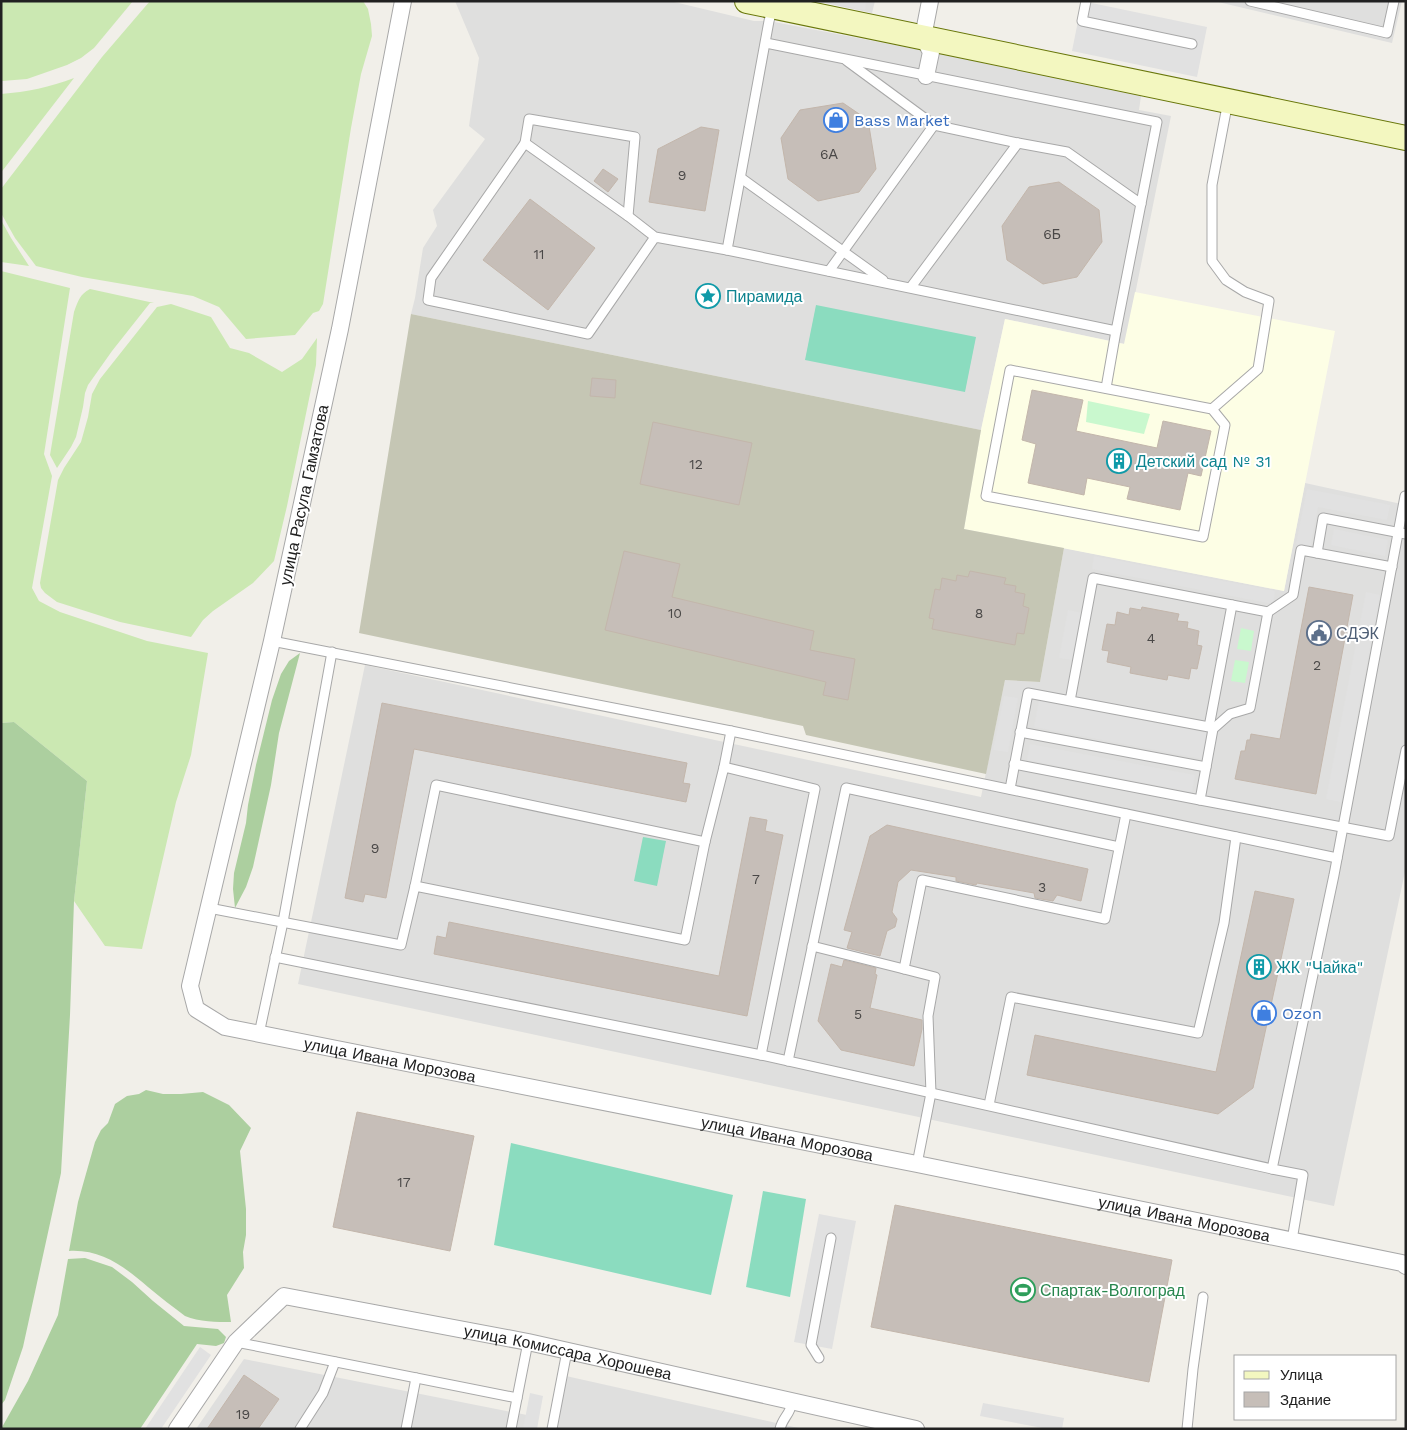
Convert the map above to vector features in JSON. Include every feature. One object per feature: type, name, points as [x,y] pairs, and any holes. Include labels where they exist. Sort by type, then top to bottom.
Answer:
[{"type":"main road","points":[[747,1],[1406,138]]},
{"type":"street","name":"улица Расула Гамзатова","points":[[190,986],[272,641],[340,329],[403,1]]},
{"type":"street","points":[[926,76],[931,52],[923,38],[930,1]]},
{"type":"street","name":"улица Ивана Морозова","points":[[190,986],[196,1010],[226,1027],[1292,1240],[1402,1263],[1406,1266]]},
{"type":"street","name":"улица Комиссара Хорошева","points":[[236,1342],[284,1296],[528,1342],[916,1429]]},
{"type":"street","points":[[177,1429],[236,1342]]},
{"type":"lane","points":[[1086,1],[1082,21],[1192,44]]},
{"type":"lane","points":[[1250,1],[1387,33],[1394,1]]},
{"type":"lane","points":[[727,250],[773,7]]},
{"type":"lane","points":[[766,43],[1157,122],[1106,388]]},
{"type":"lane","points":[[845,59],[934,125],[1067,152],[1141,204]]},
{"type":"lane","points":[[1212,408],[1258,369],[1269,300],[1245,292],[1226,280],[1212,261],[1212,185],[1228,101]]},
{"type":"lane","points":[[628,216],[636,137],[529,119],[525,143],[431,278],[428,300],[588,334],[655,237]]},
{"type":"lane","points":[[829,271],[934,125]]},
{"type":"lane","points":[[525,143],[655,237],[911,287],[1116,331]]},
{"type":"lane","points":[[911,287],[1018,143]]},
{"type":"lane","points":[[741,178],[888,283]]},
{"type":"lane","points":[[1010,370],[1212,408],[1225,425],[1203,537],[986,496],[1010,370]]},
{"type":"lane","points":[[1272,1169],[1337,858],[1392,567],[1402,533],[1405,496]]},
{"type":"lane","points":[[1317,553],[1324,518],[1402,533]]},
{"type":"lane","points":[[1010,789],[1028,693],[1211,728],[1230,714],[1250,708],[1268,612],[1293,595],[1301,550],[1392,567]]},
{"type":"lane","points":[[1070,701],[1093,578],[1268,612]]},
{"type":"lane","points":[[1200,800],[1232,605]]},
{"type":"lane","points":[[272,641],[731,731],[1337,858]]},
{"type":"lane","points":[[259,1034],[282,922],[332,652]]},
{"type":"lane","points":[[415,886],[685,940],[705,842],[731,731]]},
{"type":"lane","points":[[1020,732],[1206,767]]},
{"type":"lane","points":[[1014,764],[1389,836],[1406,750]]},
{"type":"lane","points":[[724,767],[815,789],[761,1055]]},
{"type":"lane","points":[[209,908],[401,946],[436,785],[705,842]]},
{"type":"lane","points":[[788,1061],[846,788],[1119,847]]},
{"type":"lane","points":[[904,969],[922,880],[1105,919],[1126,814]]},
{"type":"lane","points":[[989,1105],[1011,997],[1198,1033],[1224,923],[1236,837]]},
{"type":"lane","points":[[812,946],[935,977],[928,1016],[931,1093],[916,1164]]},
{"type":"lane","points":[[275,957],[761,1055],[1303,1175],[1292,1240]]},
{"type":"lane","points":[[819,1358],[811,1345],[831,1238]]},
{"type":"lane","points":[[1187,1429],[1203,1298]]},
{"type":"lane","points":[[236,1342],[517,1398]]},
{"type":"lane","points":[[511,1429],[528,1342]]},
{"type":"lane","points":[[552,1429],[567,1351]]},
{"type":"lane","points":[[301,1428],[323,1393],[335,1362]]},
{"type":"lane","points":[[406,1429],[416,1378]]},
{"type":"lane","points":[[780,1429],[791,1408],[791,1400]]},
{"type":"shaded area","points":[[455,1],[670,1],[754,21],[769,21],[931,52],[1141,96],[1139,110],[1171,116],[1125,344],[1005,319],[981,430],[411,314],[423,248],[437,226],[433,210],[485,139],[469,126],[479,58]]},
{"type":"shaded area","points":[[816,1],[875,1],[872,13]]},
{"type":"shaded area","points":[[818,1],[866,1],[865,10]]},
{"type":"shaded area","points":[[1082,1],[1207,27],[1197,77],[1072,51]]},
{"type":"shaded area","points":[[1214,1],[1402,1],[1392,43]]},
{"type":"shaded area","points":[[1135,292],[1335,331],[1284,591],[964,529],[981,430],[1005,319],[1124,344]]},
{"type":"shaded area","points":[[411,314],[981,430],[964,529],[1064,548],[1040,682],[1005,680],[986,774],[806,735],[803,726],[359,633]]},
{"type":"shaded area","points":[[1305,483],[1406,505],[1406,867],[1334,1206],[298,984],[365,665],[981,797],[1005,680],[1040,682],[1064,548],[1284,591]]},
{"type":"shaded area","points":[[1307,489],[1390,505],[1387,520],[1318,507],[1310,547],[1296,544]]},
{"type":"shaded area","points":[[1334,529],[1388,540],[1385,556],[1331,545]]},
{"type":"shaded area","points":[[1094,556],[1275,591],[1273,604],[1092,569]]},
{"type":"shaded area","points":[[1366,592],[1380,595],[1341,802],[1326,799]]},
{"type":"shaded area","points":[[1068,610],[1082,613],[1073,660],[1059,658]]},
{"type":"shaded area","points":[[1004,696],[1018,698],[1008,752],[993,750]]},
{"type":"shaded area","points":[[1039,700],[1208,733],[1203,759],[1034,727]]},
{"type":"shaded area","points":[[1030,744],[1195,775],[1192,792],[1027,760]]},
{"type":"shaded area","points":[[819,1214],[856,1221],[832,1349],[794,1342]]},
{"type":"shaded area","points":[[200,1347],[211,1355],[161,1429],[145,1429]]},
{"type":"shaded area","points":[[244,1359],[537,1417],[535,1429],[196,1429]]},
{"type":"shaded area","points":[[566,1376],[803,1429],[556,1429]]},
{"type":"shaded area","points":[[530,1393],[543,1396],[537,1429],[523,1429]]},
{"type":"shaded area","points":[[983,1403],[1064,1418],[1062,1429],[1048,1429],[980,1416]]},
{"type":"green space","points":[[1,1],[133,1],[94,48],[81,58],[27,79],[2,81]]},
{"type":"green space","points":[[150,1],[363,1],[368,9],[372,36],[361,74],[351,128],[323,304],[319,311],[313,313],[295,335],[246,339],[219,307],[193,296],[82,277],[36,266],[15,238],[1,213],[1,189],[102,57]]},
{"type":"green space","points":[[74,78],[1,172],[1,94],[38,89]]},
{"type":"green space","points":[[1,220],[11,238],[29,266],[1,262]]},
{"type":"green space","points":[[1,271],[70,288],[44,454],[52,476],[32,588],[39,601],[60,612],[147,641],[208,653],[191,755],[176,802],[142,949],[105,946],[74,901],[87,781],[14,722],[1,723]]},
{"type":"green space","points":[[90,289],[154,303],[150,303],[88,385],[76,437],[57,468],[50,455],[74,312],[78,301]]},
{"type":"green space","points":[[171,304],[211,317],[230,348],[249,353],[282,372],[302,359],[317,338],[316,365],[274,561],[253,583],[203,620],[191,637],[120,622],[57,602],[45,593],[40,583],[58,480],[81,442],[92,394],[100,379],[157,307]]},
{"type":"green space","points":[[816,305],[976,337],[965,392],[805,360]]},
{"type":"green space","points":[[1088,401],[1150,414],[1144,434],[1086,422]]},
{"type":"green space","points":[[1241,628],[1254,631],[1251,651],[1237,649]]},
{"type":"green space","points":[[300,653],[279,733],[271,785],[253,867],[246,887],[235,908],[234,873],[246,823],[256,765],[272,700],[281,674],[289,661]]},
{"type":"green space","points":[[1235,660],[1249,662],[1245,683],[1231,681]]},
{"type":"green space","points":[[14,722],[87,781],[74,901],[61,1173],[23,1347],[5,1400],[1,1405],[1,723]]},
{"type":"green space","points":[[643,837],[666,841],[657,886],[634,881]]},
{"type":"green space","points":[[146,1090],[163,1094],[203,1092],[229,1105],[251,1128],[240,1151],[246,1209],[246,1235],[243,1252],[244,1268],[227,1295],[231,1322],[202,1321],[185,1316],[121,1266],[92,1253],[69,1251],[78,1202],[95,1142],[101,1130],[108,1123],[115,1104],[127,1096],[139,1094]]},
{"type":"green space","points":[[511,1143],[733,1195],[711,1295],[494,1245]]},
{"type":"green space","points":[[763,1191],[806,1199],[790,1297],[746,1287]]},
{"type":"green space","points":[[85,1258],[112,1267],[184,1326],[218,1329],[226,1337],[224,1343],[216,1346],[197,1344],[140,1429],[1,1429],[28,1381],[58,1315],[68,1259]]},
{"type":"building","points":[[843,103],[868,120],[876,169],[859,192],[818,201],[788,179],[781,138],[800,110]]},
{"type":"building","points":[[701,127],[719,130],[705,211],[649,202],[658,149]]},
{"type":"building","points":[[603,169],[618,179],[608,192],[594,181]]},
{"type":"building","points":[[1059,182],[1099,210],[1102,242],[1077,277],[1043,284],[1007,260],[1002,226],[1029,187]]},
{"type":"building","points":[[530,199],[595,248],[548,310],[483,260]]},
{"type":"building","points":[[592,378],[616,380],[615,398],[590,396]]},
{"type":"building","name":"Детский сад № 31","points":[[1032,390],[1083,400],[1076,431],[1157,448],[1163,421],[1211,431],[1201,476],[1188,473],[1180,510],[1127,499],[1130,487],[1087,478],[1084,495],[1028,483],[1036,444],[1022,440]]},
{"type":"building","points":[[653,422],[752,443],[739,505],[640,484]]},
{"type":"building","points":[[624,551],[680,564],[672,597],[814,631],[810,650],[855,659],[848,700],[823,695],[826,682],[605,630]]},
{"type":"building","points":[[970,571],[1006,578],[1004,584],[1016,586],[1015,592],[1025,594],[1023,606],[1029,608],[1024,634],[1017,633],[1015,645],[932,629],[934,619],[929,618],[935,589],[940,590],[942,578],[956,581],[957,575],[968,577]]},
{"type":"building","points":[[1309,587],[1353,595],[1316,794],[1235,779],[1241,751],[1245,751],[1247,740],[1250,740],[1251,734],[1280,739]]},
{"type":"building","points":[[1142,607],[1179,614],[1177,621],[1188,622],[1187,628],[1199,631],[1197,645],[1202,646],[1197,669],[1191,668],[1189,679],[1168,675],[1167,680],[1130,673],[1131,667],[1107,662],[1109,651],[1102,650],[1107,624],[1115,625],[1117,612],[1129,615],[1130,608],[1141,610]]},
{"type":"building","points":[[382,703],[687,763],[683,783],[690,784],[686,802],[414,749],[386,898],[365,894],[363,902],[345,898]]},
{"type":"building","points":[[750,817],[767,820],[765,831],[783,835],[747,1016],[434,954],[437,936],[446,938],[449,922],[719,976]]},
{"type":"building","points":[[887,825],[1088,869],[1081,901],[1057,895],[1053,901],[1035,898],[1034,893],[977,883],[976,885],[956,881],[956,877],[911,870],[898,882],[892,912],[897,919],[895,927],[887,931],[880,956],[847,948],[852,932],[844,930],[870,836]]},
{"type":"building","name":"ЖК \"Чайка\"","points":[[1255,891],[1294,899],[1253,1088],[1218,1114],[1027,1075],[1035,1035],[1216,1072]]},
{"type":"building","points":[[844,960],[876,968],[875,974],[877,975],[870,1008],[922,1020],[922,1029],[914,1066],[841,1050],[818,1021],[831,964],[842,967]]},
{"type":"building","points":[[357,1112],[474,1136],[450,1251],[333,1227]]},
{"type":"building","name":"Спартак-Волгоград","points":[[895,1205],[1172,1260],[1149,1382],[871,1327]]},
{"type":"building","points":[[244,1375],[279,1399],[258,1429],[207,1429]]},
{"type":"place","name":"Bass Market","points":[[836,120]]},
{"type":"place","name":"Пирамида","points":[[708,296]]},
{"type":"place","name":"Детский сад № 31","points":[[1119,461]]},
{"type":"place","name":"СДЭК","points":[[1319,633]]},
{"type":"place","name":"ЖК \"Чайка\"","points":[[1259,967]]},
{"type":"place","name":"Ozon","points":[[1264,1013]]},
{"type":"place","name":"Спартак-Волгоград","points":[[1023,1290]]}]
